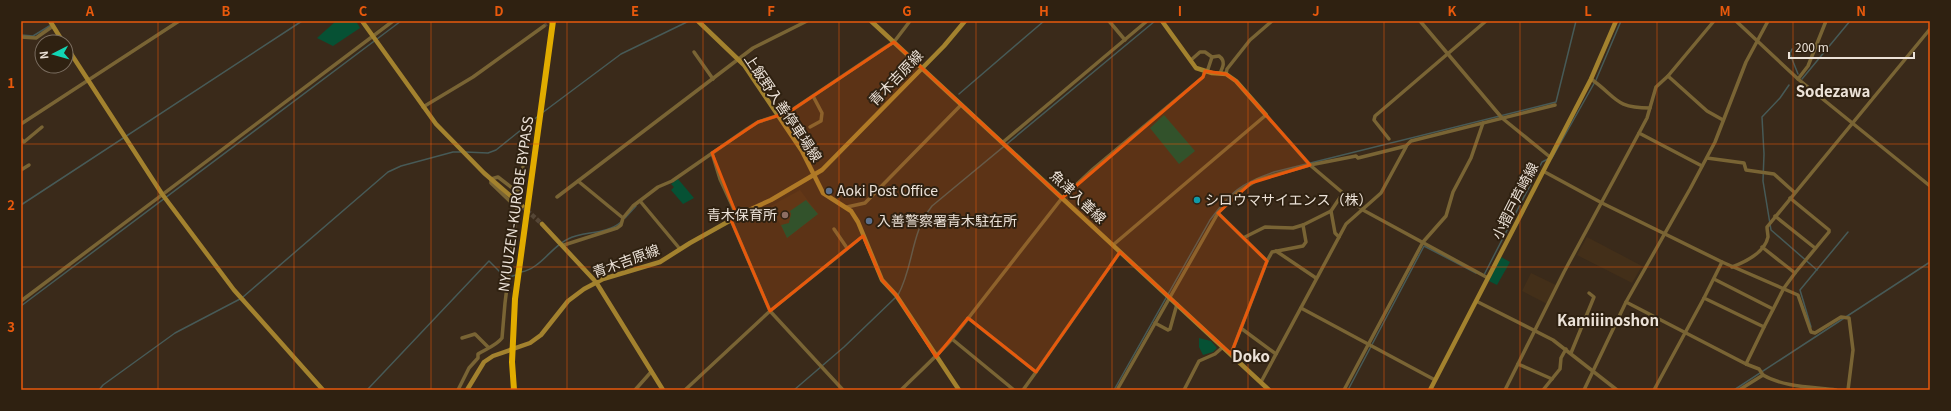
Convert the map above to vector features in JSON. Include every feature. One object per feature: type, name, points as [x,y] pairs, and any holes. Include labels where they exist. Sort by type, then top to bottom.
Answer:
[{"type":"highway","name":"NYUUZEN-KUROBE BYPASS","points":[[514,390],[512,349],[515,299],[553,21]]},
{"type":"main road","points":[[50,21],[58,34]]},
{"type":"main road","points":[[362,21],[423,107],[450,141],[491,180],[522,206]]},
{"type":"main road","name":"上飯野入善停車場線","points":[[698,21],[723,46],[739,59],[749,71],[777,116],[802,151],[823,193],[834,202],[847,207]]},
{"type":"main road","name":"魚津入善線","points":[[871,21],[921,69],[1261,382],[1264,388],[1269,390]]},
{"type":"main road","name":"青木吉原線","points":[[467,390],[484,362],[493,356],[530,343],[541,335],[568,301],[596,282],[660,262],[737,216],[771,200],[822,170],[921,69],[965,21]]},
{"type":"main road","points":[[1162,21],[1196,68],[1206,72],[1226,74],[1236,81],[1266,116]]},
{"type":"main road","name":"小摺戸芦崎線","points":[[1430,390],[1591,79],[1616,21]]},
{"type":"main road","points":[[74,58],[162,194],[234,290],[323,390]]},
{"type":"main road","points":[[847,207],[855,217],[882,280],[896,295],[959,390]]},
{"type":"main road","points":[[542,224],[596,282],[663,390]]},
{"type":"street","points":[[21,124],[179,21]]},
{"type":"street","points":[[21,301],[393,21]]},
{"type":"street","points":[[557,197],[753,48],[807,21]]},
{"type":"street","points":[[564,246],[617,228],[621,225],[623,218],[640,201],[658,187],[672,181],[748,129],[789,112],[894,42],[910,21]]},
{"type":"street","points":[[1109,21],[1125,40]]},
{"type":"street","points":[[1002,143],[1147,21]]},
{"type":"street","points":[[1226,74],[1227,69],[1250,40],[1272,21]]},
{"type":"street","points":[[1420,21],[1502,118],[1550,157]]},
{"type":"street","points":[[1389,139],[1374,120],[1375,116],[1486,21]]},
{"type":"street","points":[[1505,390],[1647,118],[1656,87],[1668,76],[1714,21]]},
{"type":"street","points":[[1736,21],[1757,39],[1798,79],[1930,186]]},
{"type":"street","points":[[1584,390],[1592,370],[1626,302],[1707,158],[1724,120],[1746,62],[1768,21]]},
{"type":"street","points":[[1798,79],[1808,66],[1826,21]]},
{"type":"street","points":[[21,37],[36,38],[53,26]]},
{"type":"street","points":[[423,107],[473,77],[544,26]]},
{"type":"street","points":[[1732,267],[1748,261],[1762,247],[1768,237],[1767,227],[1775,216],[1853,124],[1930,28]]},
{"type":"street","points":[[1191,60],[1203,51],[1212,57],[1219,56],[1223,60],[1224,65],[1220,73]]},
{"type":"street","points":[[694,52],[713,79]]},
{"type":"street","points":[[901,390],[922,368],[936,357],[952,339],[1062,198],[1093,169],[1203,77],[1212,57]]},
{"type":"street","points":[[1668,76],[1707,111],[1724,120]]},
{"type":"street","points":[[1591,79],[1617,102],[1633,108],[1650,108]]},
{"type":"street","points":[[810,127],[821,121],[822,113],[813,96]]},
{"type":"street","points":[[847,207],[865,203],[961,105]]},
{"type":"street","points":[[1261,382],[1346,224],[1381,194],[1406,146],[1411,141],[1555,105]]},
{"type":"street","points":[[1113,245],[1266,116],[1310,166],[1363,210],[1488,278]]},
{"type":"street","points":[[1344,390],[1370,344],[1423,242],[1446,216],[1453,192],[1471,158],[1483,123]]},
{"type":"street","points":[[21,139],[24,142],[42,127]]},
{"type":"street","points":[[1638,133],[1702,166]]},
{"type":"street","points":[[1116,390],[1218,213],[1238,192],[1251,183],[1310,166],[1356,156],[1358,158],[1406,146]]},
{"type":"street","points":[[712,153],[720,179],[737,216]]},
{"type":"street","points":[[1707,158],[1744,163],[1746,170],[1774,174],[1794,192]]},
{"type":"street","points":[[21,170],[29,165]]},
{"type":"street","points":[[458,390],[469,368],[478,358],[478,354],[488,347],[499,343],[502,338],[517,208],[491,183],[491,180],[498,177],[516,191],[520,189],[523,167]]},
{"type":"street","points":[[1543,171],[1602,203],[1732,267],[1798,295],[1811,332],[1815,333],[1841,317],[1849,318],[1854,350],[1848,390]]},
{"type":"street","points":[[578,181],[623,218]]},
{"type":"street","points":[[1245,237],[1265,227],[1294,228],[1304,225],[1331,211],[1343,193]]},
{"type":"street","points":[[1746,364],[1784,288],[1794,273],[1829,230],[1790,198]]},
{"type":"street","points":[[640,201],[680,249]]},
{"type":"street","points":[[1331,211],[1335,233],[1339,237]]},
{"type":"street","points":[[1218,213],[1245,237],[1267,261]]},
{"type":"street","points":[[1775,216],[1815,248]]},
{"type":"street","points":[[731,220],[770,311],[843,390]]},
{"type":"street","points":[[1231,354],[1267,261],[1272,252],[1303,246],[1306,242],[1304,225]]},
{"type":"street","points":[[834,229],[848,248]]},
{"type":"street","points":[[685,390],[770,311],[863,236]]},
{"type":"street","points":[[1762,247],[1794,273]]},
{"type":"street","points":[[1276,251],[1316,278]]},
{"type":"street","points":[[1023,390],[1120,252]]},
{"type":"street","points":[[1654,390],[1722,262]]},
{"type":"street","points":[[1714,279],[1773,309]]},
{"type":"street","points":[[1571,353],[1594,297],[1589,293]]},
{"type":"street","points":[[1704,298],[1764,327]]},
{"type":"street","points":[[1476,301],[1536,330],[1566,349],[1617,390]]},
{"type":"street","points":[[1626,302],[1746,364],[1759,369],[1763,375],[1770,380],[1836,390]]},
{"type":"street","points":[[1155,323],[1168,330],[1170,329],[1177,304]]},
{"type":"street","points":[[1301,308],[1435,380]]},
{"type":"street","points":[[968,318],[1036,372]]},
{"type":"street","points":[[1242,328],[1276,354]]},
{"type":"street","points":[[462,338],[476,334],[488,347]]},
{"type":"street","points":[[952,339],[1014,390]]},
{"type":"street","points":[[1184,390],[1199,361],[1215,354],[1223,347]]},
{"type":"street","points":[[1543,390],[1560,369],[1561,358],[1566,349]]},
{"type":"street","points":[[1518,364],[1552,379]]},
{"type":"street","points":[[635,390],[651,372]]},
{"type":"street","points":[[1739,390],[1763,375]]},
{"type":"highlighted area","points":[[894,42],[1062,198],[1203,77],[1205,71],[1226,74],[1236,81],[1310,165],[1251,183],[1218,213],[1267,261],[1231,354],[1120,252],[1036,372],[968,318],[936,357],[896,295],[882,280],[863,236],[770,311],[731,220],[737,216],[712,153],[758,122],[789,112]]},
{"type":"shaded area","points":[[365,21],[388,21],[373,33]]},
{"type":"shaded area","points":[[800,190],[818,214],[787,238],[771,206]]},
{"type":"shaded area","points":[[1587,237],[1642,266],[1632,283],[1577,255]]},
{"type":"shaded area","points":[[1531,273],[1556,285],[1547,304],[1522,291]]},
{"type":"green space","points":[[336,21],[356,21],[360,28],[333,46],[317,38]]},
{"type":"green space","points":[[1164,115],[1195,151],[1179,164],[1150,128]]},
{"type":"green space","points":[[678,179],[694,198],[683,204],[671,190],[674,187],[671,184]]},
{"type":"green space","points":[[806,200],[818,214],[787,238],[781,225],[789,223],[791,214],[790,211]]},
{"type":"green space","points":[[1501,257],[1510,262],[1497,285],[1489,281]]},
{"type":"green space","points":[[1199,338],[1211,341],[1217,348],[1213,352],[1203,355],[1199,347]]},
{"type":"waterway","points":[[21,205],[302,21]]},
{"type":"waterway","points":[[21,306],[401,21]]},
{"type":"waterway","points":[[542,113],[621,54],[689,21]]},
{"type":"waterway","points":[[959,94],[1044,21]]},
{"type":"waterway","points":[[898,295],[907,273],[920,228],[932,206],[1155,21]]},
{"type":"waterway","points":[[1114,390],[1210,220],[1231,195],[1253,180],[1274,172],[1556,102],[1576,21]]},
{"type":"waterway","points":[[1552,158],[1596,80],[1621,21]]},
{"type":"waterway","points":[[1802,79],[1850,21]]},
{"type":"waterway","points":[[21,35],[33,36],[51,25]]},
{"type":"waterway","points":[[1792,49],[1790,54],[1798,74]]},
{"type":"waterway","points":[[1789,85],[1780,98],[1762,117],[1764,154],[1763,181],[1771,230],[1817,270]]},
{"type":"waterway","points":[[465,152],[488,153],[496,150],[537,117]]},
{"type":"waterway","points":[[243,297],[388,172],[401,166],[453,152],[462,152]]},
{"type":"waterway","points":[[1484,275],[1542,162],[1548,159]]},
{"type":"waterway","points":[[625,218],[636,206]]},
{"type":"waterway","points":[[521,272],[535,266],[568,239],[602,231],[621,222]]},
{"type":"waterway","points":[[1811,327],[1800,290],[1848,232]]},
{"type":"waterway","points":[[1348,390],[1424,246],[1476,273]]},
{"type":"waterway","points":[[367,390],[489,261],[506,278],[516,275]]},
{"type":"waterway","points":[[1734,390],[1930,262]]},
{"type":"waterway","points":[[794,390],[844,347],[895,298]]},
{"type":"waterway","points":[[99,390],[103,385],[175,333],[240,299]]},
{"type":"tunnel","points":[[544,26],[551,21]]},
{"type":"tunnel","points":[[522,206],[542,224]]},
{"type":"place","name":"Aoki Post Office","points":[[829,191]]},
{"type":"place","name":"シロウマサイエンス（株）","points":[[1197,200]]},
{"type":"place","name":"青木保育所","points":[[785,215]]},
{"type":"place","name":"入善警察署青木駐在所","points":[[869,221]]},
{"type":"district","name":"Sodezawa","points":[[1833,92]]},
{"type":"district","name":"Kamiiinoshon","points":[[1608,321]]},
{"type":"district","name":"Doko","points":[[1251,357]]}]
